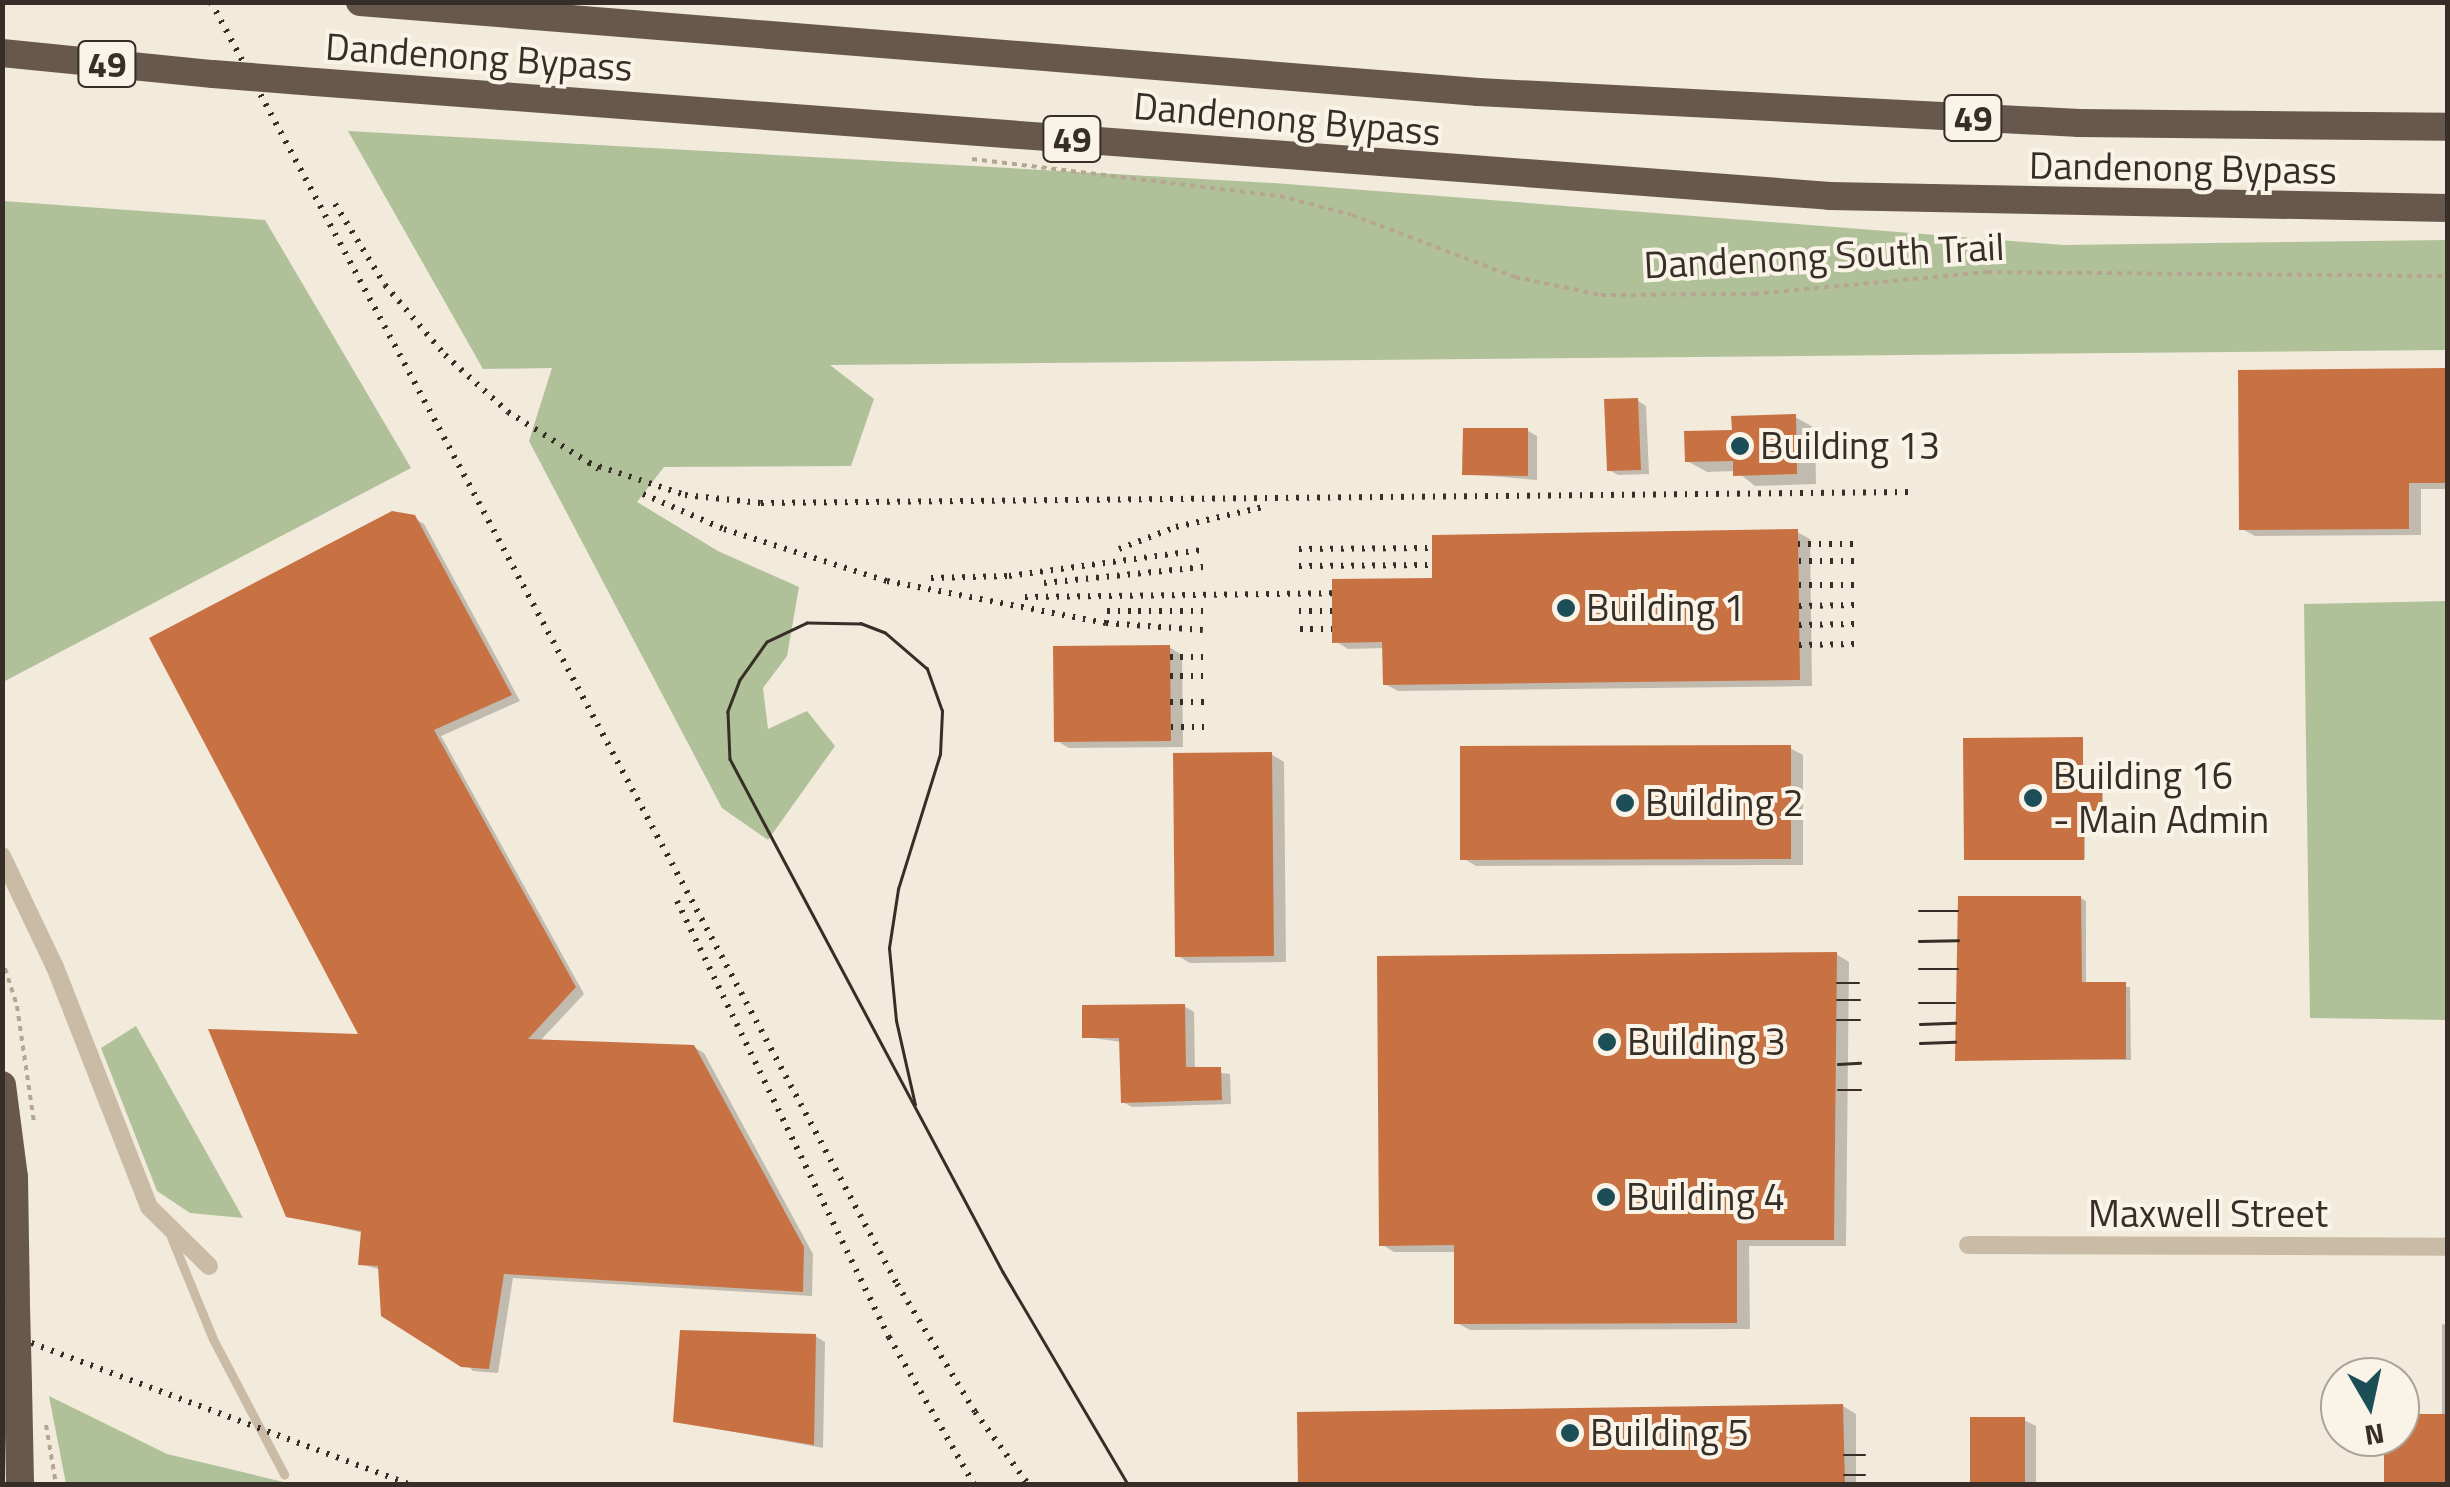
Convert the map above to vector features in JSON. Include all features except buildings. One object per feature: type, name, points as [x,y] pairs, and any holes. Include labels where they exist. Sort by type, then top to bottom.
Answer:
[{"type":"highway","name":"Dandenong Bypass","points":[[360,2],[1478,92],[2079,123],[2448,128]]},
{"type":"highway","name":"Dandenong Bypass","points":[[2,53],[212,74],[1830,196],[2448,208]]},
{"type":"highway","points":[[2399,128],[2448,114]]},
{"type":"highway","points":[[2,1085],[14,1177],[20,1484]]},
{"type":"street","points":[[2,856],[54,968],[140,1189],[170,1234],[209,1266]]},
{"type":"street","name":"Maxwell Street","points":[[1968,1245],[2448,1248]]},
{"type":"lane","points":[[170,1234],[213,1340],[284,1474]]},
{"type":"path","name":"Dandenong South Trail","points":[[964,158],[1280,196],[1352,215],[1516,277],[1600,294],[1754,294],[1987,272],[2448,276]]},
{"type":"path","points":[[43,1407],[56,1484]]},
{"type":"green space","points":[[348,131],[1274,183],[2063,245],[2447,240],[2447,350],[830,365],[874,399],[851,466],[664,467],[637,502],[718,551],[799,587],[787,656],[763,688],[768,729],[807,711],[835,746],[768,840],[722,808],[529,441],[552,368],[483,369]]},
{"type":"green space","points":[[3,201],[265,220],[411,468],[3,682]]},
{"type":"green space","points":[[2447,601],[2447,1020],[2310,1018],[2304,604]]},
{"type":"green space","points":[[136,1026],[243,1218],[190,1213],[157,1191],[101,1048]]},
{"type":"green space","points":[[49,1396],[167,1454],[292,1484],[66,1484]]},
{"type":"tram line","points":[[915,1105],[896,1021],[889,948],[898,889],[940,754],[942,711],[927,669],[885,633],[861,624],[807,623],[767,642],[740,680],[728,712],[730,759],[1003,1272],[1128,1484]]},
{"type":"tram line","points":[[1919,911],[1958,911]]},
{"type":"tram line","points":[[1919,941],[1958,940]]},
{"type":"tram line","points":[[1919,969],[1958,969]]},
{"type":"tram line","points":[[1837,983],[1859,983]]},
{"type":"tram line","points":[[1837,1000],[1860,1000]]},
{"type":"tram line","points":[[1919,1003],[1955,1003]]},
{"type":"tram line","points":[[1837,1020],[1860,1020]]},
{"type":"tram line","points":[[1920,1024],[1955,1023]]},
{"type":"tram line","points":[[1920,1043],[1955,1042]]},
{"type":"tram line","points":[[1838,1064],[1860,1063]]},
{"type":"tram line","points":[[1838,1090],[1861,1090]]},
{"type":"tram line","points":[[1844,1455],[1865,1455]]},
{"type":"tram line","points":[[1844,1475],[1865,1475]]},
{"type":"railway","points":[[211,2],[897,1284],[975,1412],[1028,1484]]},
{"type":"railway","points":[[335,204],[385,285],[445,355],[508,412],[599,469]]},
{"type":"railway","points":[[589,463],[685,495],[761,503],[1914,492]]},
{"type":"railway","points":[[643,494],[724,529],[887,581],[1106,623],[1203,630]]},
{"type":"railway","points":[[1119,549],[1176,527],[1263,507]]},
{"type":"railway","points":[[1798,544],[1855,544]]},
{"type":"railway","points":[[1299,549],[1432,548]]},
{"type":"railway","points":[[931,578],[1009,576],[1202,550]]},
{"type":"railway","points":[[1799,561],[1855,561]]},
{"type":"railway","points":[[1299,566],[1432,565]]},
{"type":"railway","points":[[1044,583],[1203,567]]},
{"type":"railway","points":[[1799,585],[1855,585]]},
{"type":"railway","points":[[1025,597],[1332,593]]},
{"type":"railway","points":[[1799,606],[1855,605]]},
{"type":"railway","points":[[1107,611],[1203,611]]},
{"type":"railway","points":[[1299,611],[1332,611]]},
{"type":"railway","points":[[1799,625],[1855,624]]},
{"type":"railway","points":[[1300,629],[1332,629]]},
{"type":"railway","points":[[1799,645],[1856,644]]},
{"type":"railway","points":[[1170,657],[1203,657]]},
{"type":"railway","points":[[1170,676],[1203,676]]},
{"type":"railway","points":[[1170,702],[1204,702]]},
{"type":"railway","points":[[1171,727],[1204,727]]},
{"type":"railway","points":[[677,901],[889,1337],[974,1484]]},
{"type":"railway","points":[[2,1332],[408,1484]]},
{"type":"place","name":"Building 13","points":[[1740,446]]},
{"type":"place","name":"Building 1","points":[[1566,608]]},
{"type":"place","name":"Building 16 - Main Admin","points":[[2033,798]]},
{"type":"place","name":"Building 2","points":[[1625,803]]},
{"type":"place","name":"Building 3","points":[[1607,1042]]},
{"type":"place","name":"Building 4","points":[[1606,1197]]},
{"type":"place","name":"Building 5","points":[[1570,1433]]}]
